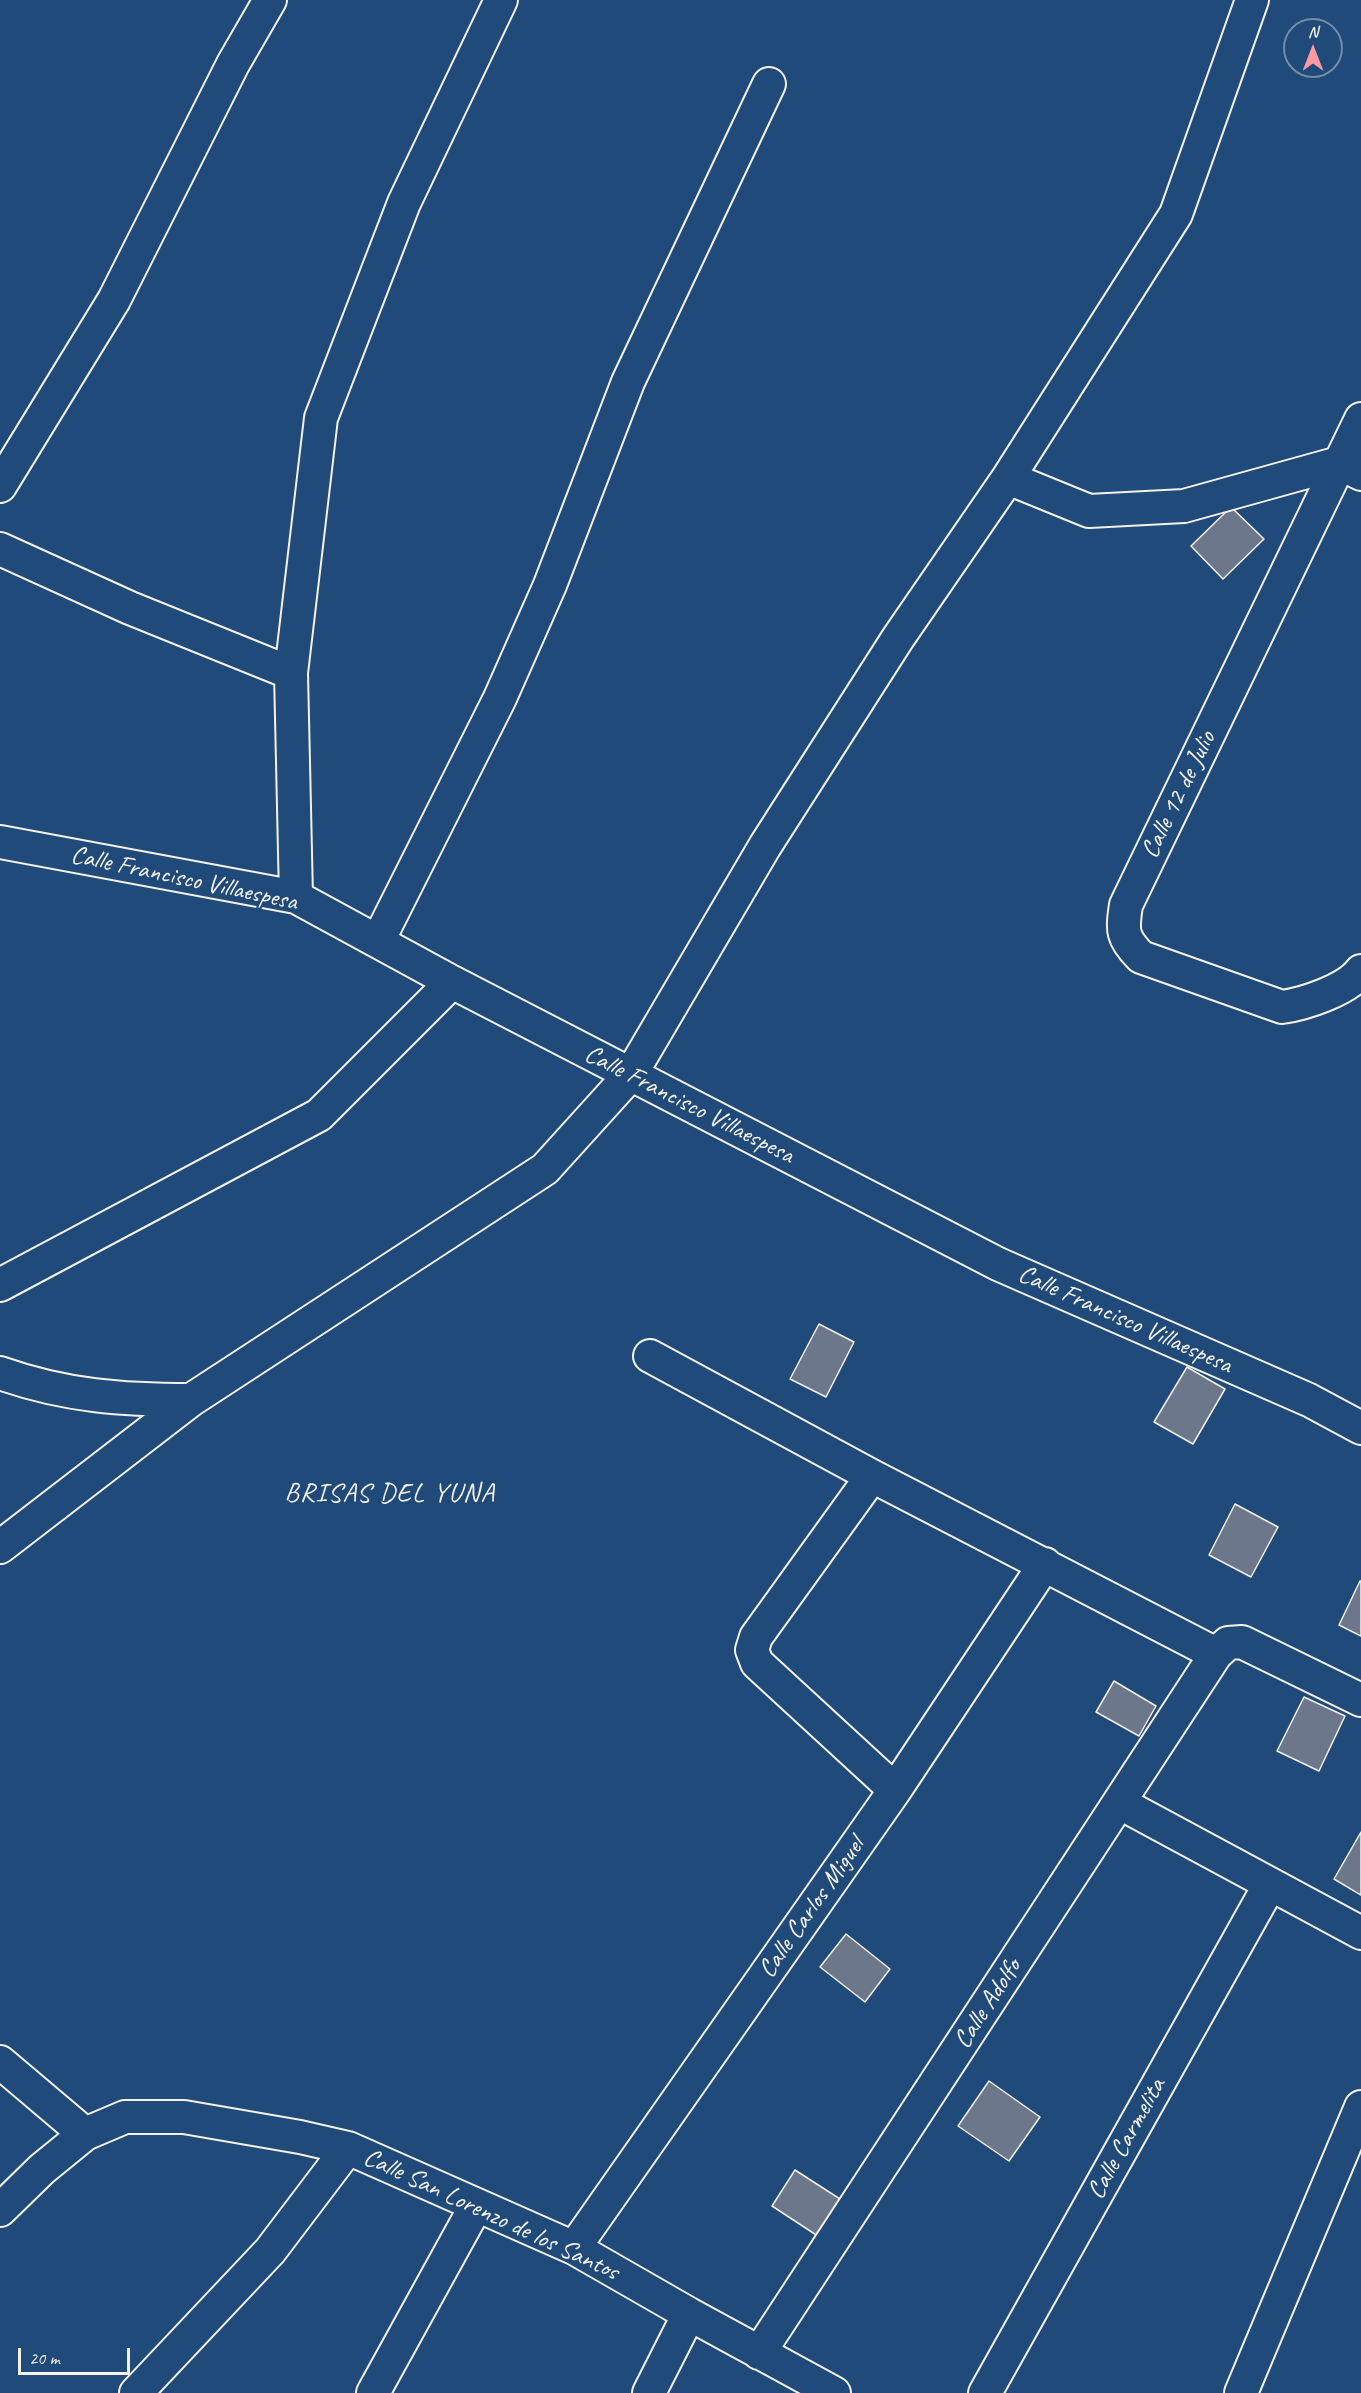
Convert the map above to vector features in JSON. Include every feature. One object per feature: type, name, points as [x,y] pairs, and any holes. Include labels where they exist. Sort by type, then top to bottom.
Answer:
[{"type":"street","points":[[0,486],[114,300],[233,64],[270,0]]},
{"type":"street","points":[[296,897],[291,673],[321,418],[404,203],[501,0]]},
{"type":"street","points":[[0,1547],[191,1400],[545,1169],[631,1074],[765,846],[898,638],[1008,478],[1176,214],[1252,0]]},
{"type":"street","points":[[378,941],[500,698],[550,585],[628,382],[769,84]]},
{"type":"street","name":"Calle 12 de Julio","points":[[1361,419],[1350,468],[1126,905],[1123,926],[1126,942],[1141,957],[1282,1007],[1303,1004],[1331,991],[1361,971]]},
{"type":"street","points":[[1008,478],[1089,511],[1184,506],[1350,468]]},
{"type":"street","points":[[0,549],[130,608],[291,673]]},
{"type":"street","name":"Calle Francisco Villaespesa","points":[[0,842],[296,897],[452,982],[998,1264],[1310,1400],[1361,1428]]},
{"type":"street","points":[[0,1285],[319,1116],[452,982]]},
{"type":"street","points":[[650,1356],[872,1476],[1216,1654],[1228,1643],[1242,1642],[1361,1700]]},
{"type":"street","points":[[0,1373],[36,1385],[121,1400],[191,1400]]},
{"type":"street","points":[[872,1476],[756,1637],[752,1650],[758,1663],[895,1790]]},
{"type":"street","name":"Calle Carlos Miguel","points":[[574,2248],[895,1790],[1045,1564]]},
{"type":"street","name":"Calle Adolfo","points":[[759,2353],[1216,1654]]},
{"type":"street","points":[[1120,1803],[1269,1886],[1361,1933]]},
{"type":"street","name":"Calle Carmelita","points":[[985,2393],[1269,1886]]},
{"type":"street","points":[[0,2062],[85,2134]]},
{"type":"street","points":[[1241,2393],[1361,2107]]},
{"type":"street","name":"Calle San Lorenzo de los Santos","points":[[0,2210],[42,2169],[85,2134],[125,2117],[184,2117],[300,2137],[348,2148],[574,2248],[834,2393]]},
{"type":"street","points":[[136,2393],[270,2251],[348,2148]]},
{"type":"street","points":[[373,2393],[476,2206]]},
{"type":"street","points":[[649,2393],[689,2314]]},
{"type":"building","points":[[1231,507],[1264,539],[1223,579],[1191,546]]},
{"type":"building","points":[[819,1324],[854,1342],[826,1397],[790,1379]]},
{"type":"building","points":[[1187,1367],[1225,1389],[1193,1444],[1154,1422]]},
{"type":"building","points":[[1235,1504],[1278,1527],[1251,1577],[1209,1555]]},
{"type":"building","points":[[1361,1581],[1361,1636],[1339,1625]]},
{"type":"building","points":[[1114,1681],[1156,1706],[1139,1736],[1096,1712]]},
{"type":"building","points":[[1304,1697],[1345,1716],[1319,1771],[1277,1751]]},
{"type":"building","points":[[1361,1832],[1361,1895],[1334,1879]]},
{"type":"building","points":[[846,1934],[890,1969],[865,2002],[820,1967]]},
{"type":"building","points":[[989,2081],[1040,2117],[1009,2161],[958,2126]]},
{"type":"building","points":[[795,2170],[854,2208],[830,2244],[772,2206]]},
{"type":"district","name":"BRISAS DEL YUNA","points":[[390,1494]]}]
